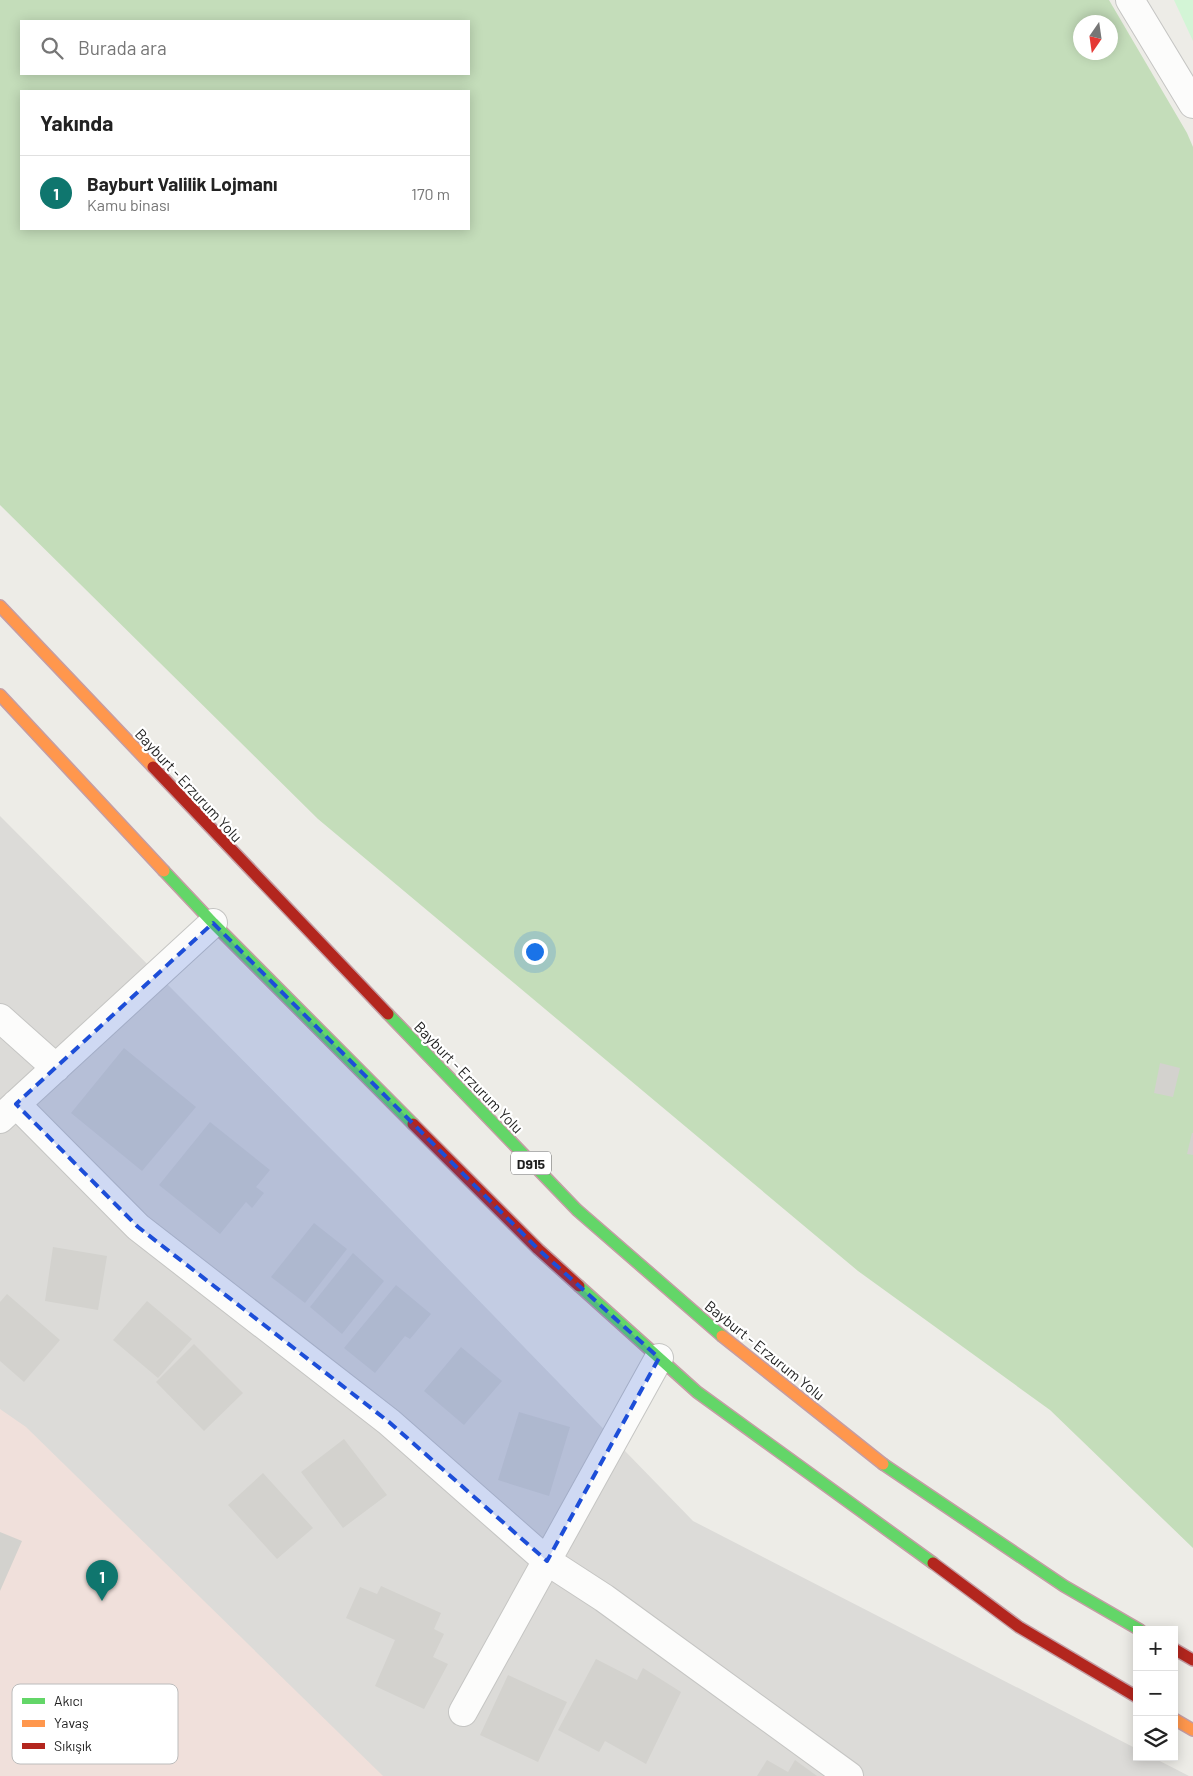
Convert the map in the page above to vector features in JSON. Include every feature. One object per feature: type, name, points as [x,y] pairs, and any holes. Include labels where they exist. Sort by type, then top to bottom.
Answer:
[{"type":"highway","name":"Bayburt - Erzurum Yolu","points":[[0,606],[253,874],[577,1210],[736,1348],[891,1470],[1064,1586],[1133,1626]]},
{"type":"highway","points":[[0,695],[213,924],[538,1248],[697,1392],[1019,1627],[1133,1695]]},
{"type":"highway","points":[[1178,1651],[1193,1660]]},
{"type":"highway","points":[[1178,1721],[1193,1730]]},
{"type":"street","points":[[1130,0],[1193,104]]},
{"type":"street","points":[[213,924],[8,1112],[138,1227],[389,1422],[547,1561],[604,1598],[849,1776]]},
{"type":"street","points":[[0,1018],[56,1068]]},
{"type":"street","points":[[463,1712],[659,1358]]},
{"type":"highlighted area","points":[[213,923],[538,1249],[659,1358],[547,1561],[389,1422],[138,1227],[16,1104]]},
{"type":"shaded area","points":[[0,816],[360,1178],[693,1521],[1133,1747],[1133,1761],[1160,1761],[1189,1776],[0,1776]]},
{"type":"shaded area","points":[[0,1409],[26,1427],[383,1776],[0,1776]]},
{"type":"green space","points":[[0,0],[1109,0],[1118,15],[1073,15],[1073,60],[1118,60],[1118,15],[1187,133],[1193,147],[1193,1548],[1050,1410],[858,1271],[318,819],[0,505]]},
{"type":"green space","points":[[1174,0],[1193,0],[1193,41]]},
{"type":"building","points":[[124,1048],[196,1107],[142,1171],[71,1113]]},
{"type":"building","points":[[1160,1063],[1180,1068],[1173,1097],[1154,1093]]},
{"type":"building","points":[[210,1122],[270,1170],[256,1187],[264,1193],[252,1208],[246,1202],[220,1234],[159,1185]]},
{"type":"building","points":[[1193,1133],[1193,1155],[1187,1154]]},
{"type":"building","points":[[314,1223],[347,1249],[305,1303],[271,1277]]},
{"type":"building","points":[[53,1247],[107,1256],[98,1310],[45,1301]]},
{"type":"building","points":[[353,1253],[384,1281],[342,1334],[310,1307]]},
{"type":"building","points":[[396,1285],[431,1314],[410,1339],[405,1336],[375,1373],[344,1348]]},
{"type":"building","points":[[7,1294],[60,1340],[24,1382],[0,1361],[0,1302]]},
{"type":"building","points":[[147,1301],[192,1339],[158,1378],[113,1340]]},
{"type":"building","points":[[194,1344],[243,1393],[204,1431],[156,1382]]},
{"type":"building","points":[[461,1347],[502,1381],[464,1425],[424,1391]]},
{"type":"building","points":[[519,1412],[570,1427],[549,1496],[498,1480]]},
{"type":"building","points":[[344,1439],[387,1495],[343,1528],[301,1472]]},
{"type":"building","points":[[263,1473],[313,1528],[277,1559],[228,1505]]},
{"type":"building","points":[[0,1532],[22,1541],[0,1591]]},
{"type":"building","points":[[381,1586],[441,1613],[434,1629],[444,1634],[433,1657],[448,1664],[424,1709],[375,1686],[395,1640],[346,1618],[360,1587],[377,1594]]},
{"type":"building","points":[[596,1659],[637,1680],[643,1668],[681,1692],[646,1764],[605,1741],[599,1752],[558,1730]]},
{"type":"building","points":[[508,1675],[567,1702],[538,1762],[480,1735]]},
{"type":"building","points":[[767,1760],[788,1772],[795,1760],[817,1776],[757,1776]]},
{"type":"traffic: fast","points":[[164,871],[213,923],[413,1124]]},
{"type":"traffic: fast","points":[[388,1014],[577,1210],[722,1336]]},
{"type":"traffic: fast","points":[[579,1286],[697,1392],[933,1563]]},
{"type":"traffic: fast","points":[[883,1464],[1064,1586],[1133,1626]]},
{"type":"traffic: slow","points":[[0,606],[153,767]]},
{"type":"traffic: slow","points":[[0,695],[164,871]]},
{"type":"traffic: slow","points":[[722,1336],[883,1464]]},
{"type":"traffic: slow","points":[[1178,1721],[1193,1730]]},
{"type":"traffic: jam","points":[[153,767],[388,1014]]},
{"type":"traffic: jam","points":[[413,1124],[538,1249],[579,1286]]},
{"type":"traffic: jam","points":[[933,1563],[1019,1627],[1133,1695]]},
{"type":"traffic: jam","points":[[1178,1651],[1193,1660]]},
{"type":"place","name":"Bayburt Valilik Lojmanı","points":[[102,1601]]}]
